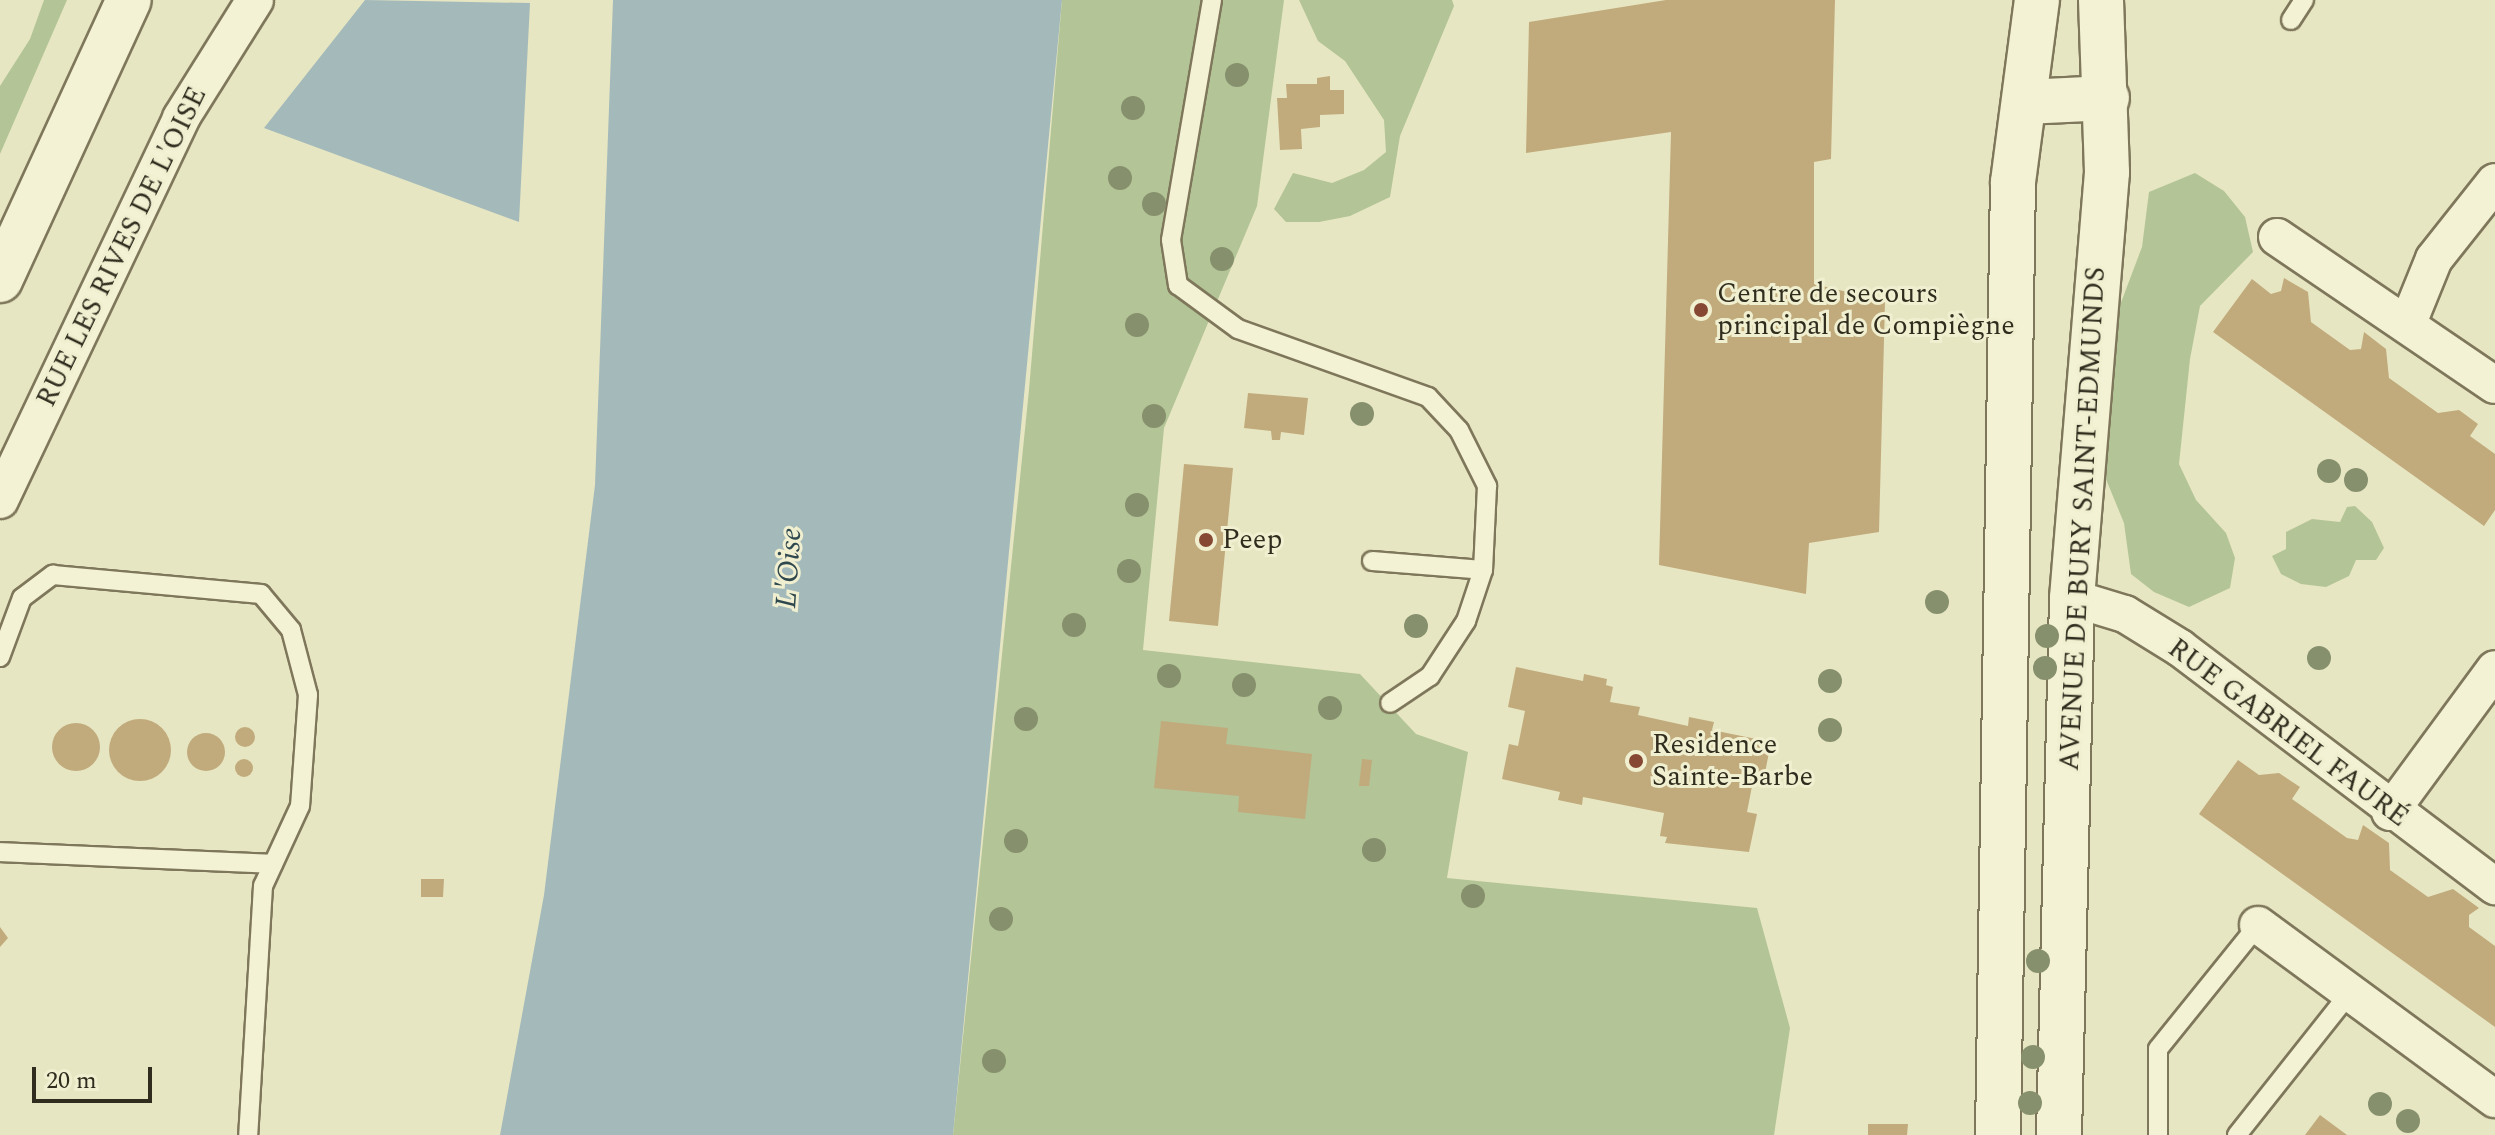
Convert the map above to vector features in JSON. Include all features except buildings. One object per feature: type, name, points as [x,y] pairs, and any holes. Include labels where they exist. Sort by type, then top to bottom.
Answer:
[{"type":"main road","points":[[0,280],[129,0]]},
{"type":"main road","points":[[1998,1135],[2015,245],[2013,182],[2026,102],[2037,0]]},
{"type":"main road","name":"AVENUE DE BURY SAINT-EDMUNDS","points":[[2059,1135],[2072,598],[2107,172],[2107,98],[2101,0]]},
{"type":"main road","points":[[2026,102],[2107,98]]},
{"type":"street","name":"RUE LES RIVES DE L'OISE","points":[[0,500],[181,118],[255,0]]},
{"type":"street","points":[[2408,323],[2434,259],[2495,182]]},
{"type":"street","points":[[2277,237],[2408,323],[2495,385]]},
{"type":"street","name":"RUE GABRIEL FAURÉ","points":[[2072,598],[2125,614],[2221,681],[2390,812],[2495,886]]},
{"type":"street","points":[[2390,812],[2495,669]]},
{"type":"street","points":[[2258,925],[2495,1099]]},
{"type":"lane","points":[[1212,0],[1171,240],[1178,285],[1198,304],[1238,329],[1428,397],[1459,430],[1487,486],[1483,570],[1466,621],[1430,676],[1390,703]]},
{"type":"lane","points":[[2291,20],[2304,0]]},
{"type":"lane","points":[[1372,561],[1483,570]]},
{"type":"lane","points":[[0,657],[22,598],[53,575],[261,594],[291,630],[308,695],[300,806],[263,886],[248,1135]]},
{"type":"lane","points":[[0,852],[273,864]]},
{"type":"lane","points":[[2158,1135],[2158,1049],[2258,925]]},
{"type":"lane","points":[[2237,1135],[2351,991]]},
{"type":"green space","points":[[44,0],[67,0],[0,154],[0,86],[30,39]]},
{"type":"green space","points":[[1062,0],[1284,0],[1257,206],[1164,428],[1143,650],[1360,674],[1416,734],[1468,752],[1447,878],[1757,908],[1790,1028],[1774,1135],[953,1135],[1029,390]]},
{"type":"green space","points":[[1299,0],[1452,0],[1454,6],[1400,136],[1390,197],[1350,216],[1319,222],[1286,222],[1274,209],[1293,173],[1332,183],[1364,170],[1386,152],[1384,120],[1345,61],[1318,41]]},
{"type":"green space","points":[[2195,173],[2224,191],[2245,217],[2253,252],[2200,306],[2190,359],[2179,464],[2196,500],[2226,533],[2235,558],[2230,588],[2189,607],[2154,592],[2131,574],[2124,523],[2103,472],[2108,337],[2142,247],[2149,192]]},
{"type":"green space","points":[[2355,506],[2372,522],[2384,548],[2376,560],[2356,560],[2349,576],[2326,587],[2301,584],[2281,574],[2272,556],[2286,549],[2286,532],[2312,519],[2340,522],[2347,507]]},
{"type":"water","points":[[365,0],[530,3],[519,222],[264,128]]},
{"type":"water","name":"L'Oise","points":[[613,0],[1062,0],[953,1135],[500,1135],[544,895],[595,485]]},
{"type":"place","name":"Centre de secours principal de Compiègne","points":[[1701,310]]},
{"type":"place","name":"Peep","points":[[1206,540]]},
{"type":"place","name":"Residence Sainte-Barbe","points":[[1636,761]]}]
